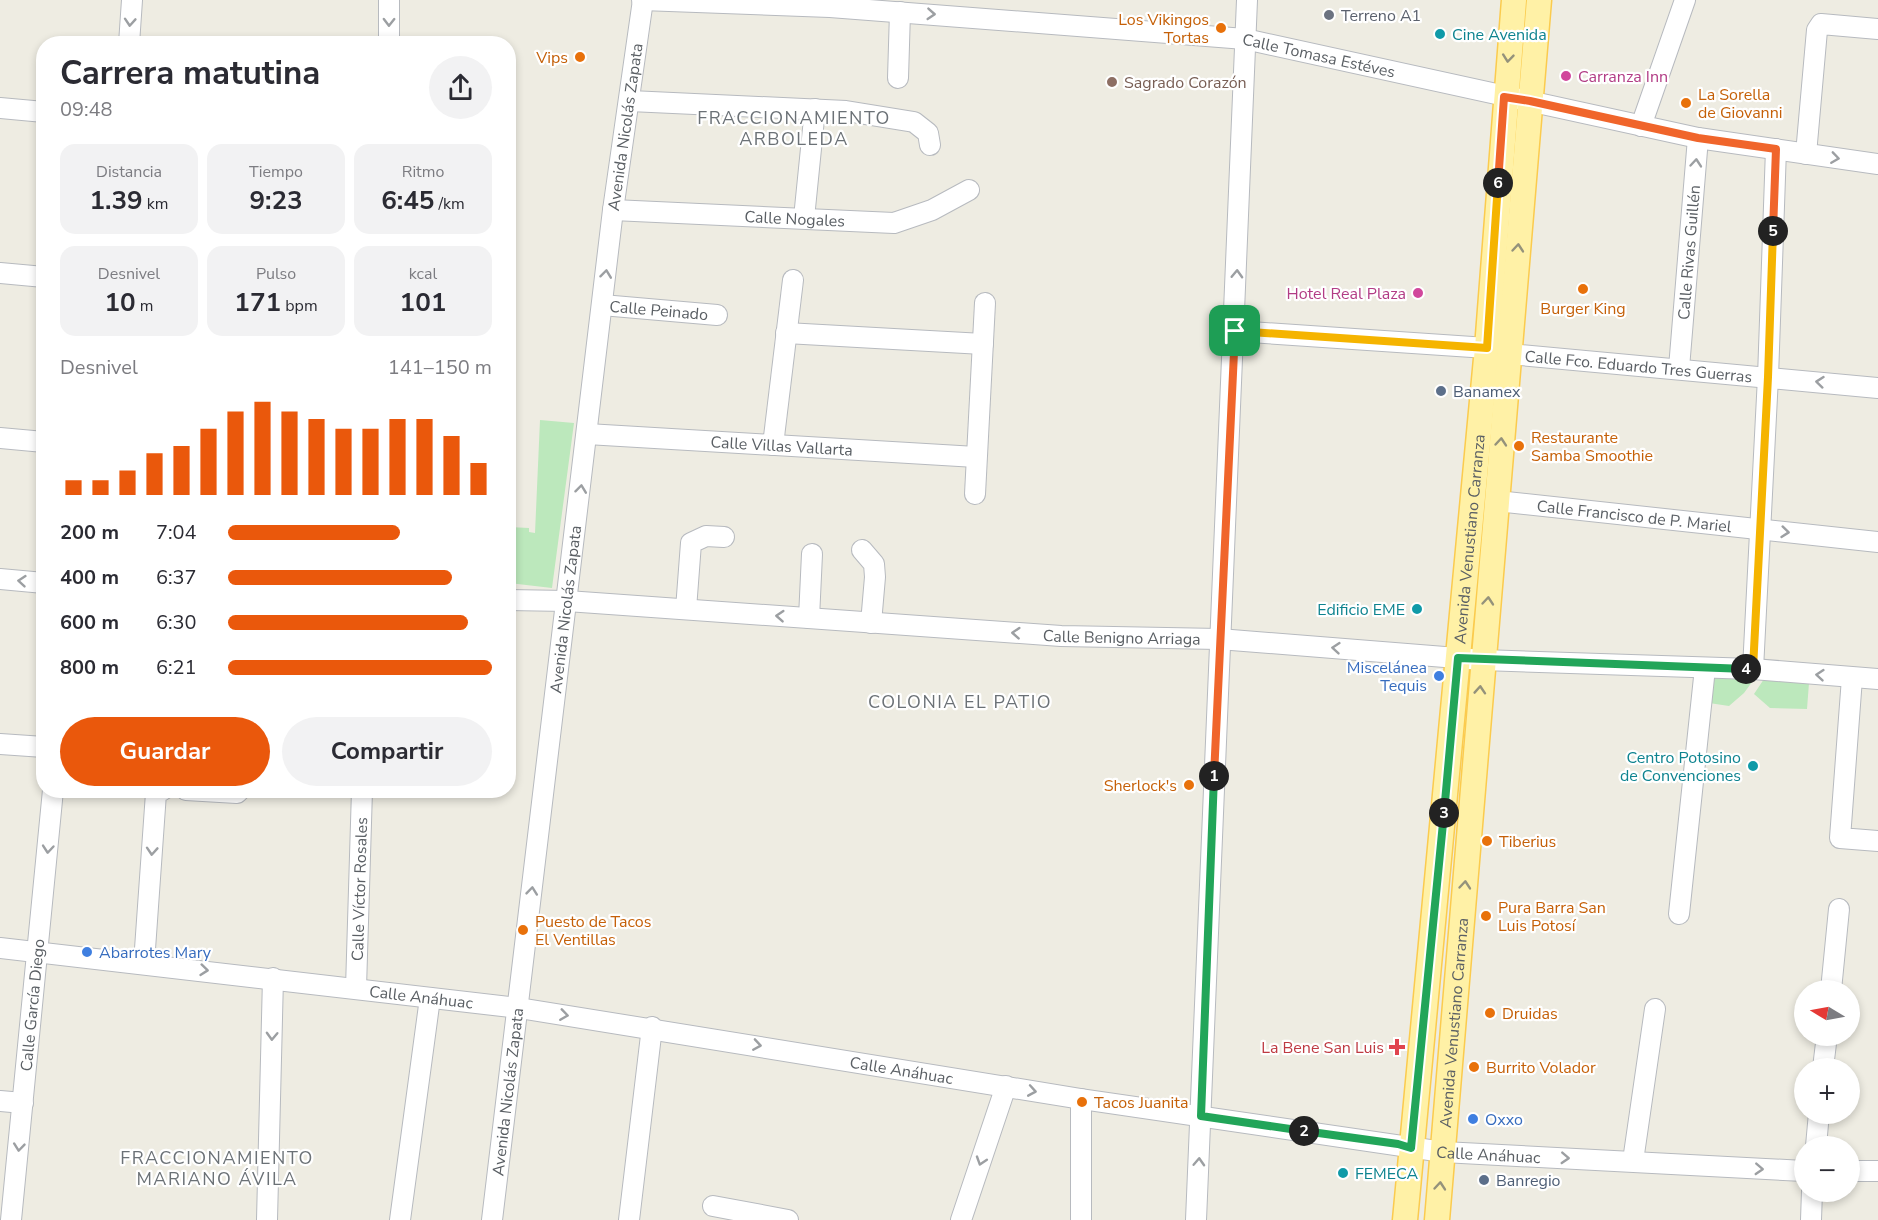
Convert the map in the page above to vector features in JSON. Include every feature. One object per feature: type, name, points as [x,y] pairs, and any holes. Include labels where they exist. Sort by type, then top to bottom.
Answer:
[{"type":"main road","name":"Avenida Venustiano Carranza","points":[[1437,1220],[1497,501],[1504,97],[1514,0]]},
{"type":"main road","name":"Avenida Venustiano Carranza","points":[[1405,1220],[1411,1148],[1417,1112],[1458,658],[1530,101],[1539,0]]},
{"type":"street","points":[[130,36],[132,0]]},
{"type":"street","points":[[389,0],[389,36]]},
{"type":"street","name":"Calle Tomasa Estéves","points":[[642,0],[900,12],[1245,39],[1698,138],[1878,164]]},
{"type":"street","name":"Avenida Nicolás Zapata","points":[[492,1220],[613,210],[642,0]]},
{"type":"street","points":[[1196,1220],[1219,639],[1235,331],[1247,0]]},
{"type":"street","points":[[1641,126],[1685,0]]},
{"type":"street","points":[[898,78],[900,12]]},
{"type":"street","points":[[1806,154],[1817,30],[1821,24],[1878,29]]},
{"type":"street","points":[[629,107],[867,115],[914,122],[928,133],[930,145]]},
{"type":"street","points":[[0,108],[36,111]]},
{"type":"street","points":[[804,218],[814,115]]},
{"type":"street","name":"Calle Rivas Guillén","points":[[1678,368],[1698,138]]},
{"type":"street","points":[[1753,669],[1768,377],[1776,149]]},
{"type":"street","name":"Calle Nogales","points":[[613,210],[804,218],[867,224],[894,223],[932,210],[969,190]]},
{"type":"street","points":[[0,273],[36,276]]},
{"type":"street","points":[[773,445],[793,279]]},
{"type":"street","points":[[975,494],[985,303]]},
{"type":"street","name":"Calle Peinado","points":[[602,305],[717,315]]},
{"type":"street","name":"Calle Fco. Eduardo Tres Guerras","points":[[1235,331],[1498,351],[1878,388]]},
{"type":"street","points":[[786,333],[983,344]]},
{"type":"street","name":"Calle Villas Vallarta","points":[[587,434],[976,457]]},
{"type":"street","points":[[0,438],[36,441]]},
{"type":"street","name":"Calle Francisco de P. Mariel","points":[[1497,501],[1878,542]]},
{"type":"street","points":[[686,609],[691,543],[706,536],[724,537]]},
{"type":"street","points":[[862,550],[873,564],[875,577],[871,623]]},
{"type":"street","points":[[809,618],[812,554]]},
{"type":"street","points":[[0,579],[36,582]]},
{"type":"street","name":"Calle Benigno Arriaga","points":[[516,600],[567,601],[1061,636],[1219,639],[1482,660],[1753,669],[1878,679]]},
{"type":"street","points":[[1679,914],[1705,668]]},
{"type":"street","points":[[1852,678],[1840,838],[1878,841]]},
{"type":"street","points":[[0,744],[36,746]]},
{"type":"street","name":"Calle García Diego","points":[[11,1220],[52,798]]},
{"type":"street","points":[[144,963],[156,798]]},
{"type":"street","name":"Calle Víctor Rosales","points":[[356,988],[362,798]]},
{"type":"street","points":[[1832,980],[1839,909]]},
{"type":"street","name":"Calle Anáhuac","points":[[0,948],[519,1008],[652,1027],[1081,1099],[1443,1152],[1794,1170]]},
{"type":"street","points":[[267,1220],[273,978]]},
{"type":"street","points":[[400,1220],[429,998]]},
{"type":"street","points":[[1633,1161],[1655,1009]]},
{"type":"street","points":[[629,1220],[652,1027]]},
{"type":"street","points":[[962,1220],[1006,1086]]},
{"type":"street","points":[[1081,1099],[1082,1220]]},
{"type":"street","points":[[0,1101],[23,1103]]},
{"type":"street","points":[[1860,1172],[1878,1171]]},
{"type":"street","points":[[1811,1220],[1812,1202]]},
{"type":"street","points":[[713,1206],[788,1220]]},
{"type":"green space","points":[[540,420],[574,423],[552,588],[516,584],[516,527],[529,528],[529,532],[535,533]]},
{"type":"green space","points":[[1711,676],[1755,678],[1744,693],[1729,706],[1709,703]]},
{"type":"green space","points":[[1764,679],[1809,683],[1807,709],[1770,708],[1754,694]]},
{"type":"place","name":"Terreno A1","points":[[1329,15]]},
{"type":"place","name":"Los Vikingos Tortas","points":[[1221,28]]},
{"type":"place","name":"Cine Avenida","points":[[1440,34]]},
{"type":"place","name":"Vips","points":[[580,57]]},
{"type":"place","name":"Carranza Inn","points":[[1566,76]]},
{"type":"place","name":"Sagrado Corazón","points":[[1112,82]]},
{"type":"place","name":"La Sorella de Giovanni","points":[[1686,103]]},
{"type":"place","name":"Burger King","points":[[1583,289]]},
{"type":"place","name":"Hotel Real Plaza","points":[[1418,293]]},
{"type":"place","name":"Banamex","points":[[1441,391]]},
{"type":"place","name":"Restaurante Samba Smoothie","points":[[1519,446]]},
{"type":"place","name":"Edificio EME","points":[[1417,609]]},
{"type":"place","name":"Miscelánea Tequis","points":[[1439,676]]},
{"type":"place","name":"Centro Potosino de Convenciones","points":[[1753,766]]},
{"type":"place","name":"Sherlock's","points":[[1189,785]]},
{"type":"place","name":"Tiberius","points":[[1487,841]]},
{"type":"place","name":"Pura Barra San Luis Potosí","points":[[1486,916]]},
{"type":"place","name":"Puesto de Tacos El Ventillas","points":[[523,930]]},
{"type":"place","name":"Abarrotes Mary","points":[[87,952]]},
{"type":"place","name":"Druidas","points":[[1490,1013]]},
{"type":"place","name":"La Bene San Luis","points":[[1397,1047]]},
{"type":"place","name":"Burrito Volador","points":[[1474,1067]]},
{"type":"place","name":"Tacos Juanita","points":[[1082,1102]]},
{"type":"place","name":"Oxxo","points":[[1473,1119]]},
{"type":"place","name":"FEMECA","points":[[1343,1173]]},
{"type":"place","name":"Banregio","points":[[1484,1180]]},
{"type":"district","name":"FRACCIONAMIENTO ARBOLEDA","points":[[794,128]]},
{"type":"district","name":"COLONIA EL PATIO","points":[[960,702]]},
{"type":"district","name":"FRACCIONAMIENTO MARIANO ÁVILA","points":[[217,1168]]},
{"type":"route","points":[[1504,97],[1698,138],[1776,149],[1768,377],[1753,669],[1458,658],[1417,1112],[1411,1148],[1398,1144],[1201,1116],[1219,639],[1235,331],[1487,348],[1504,97]]}]
